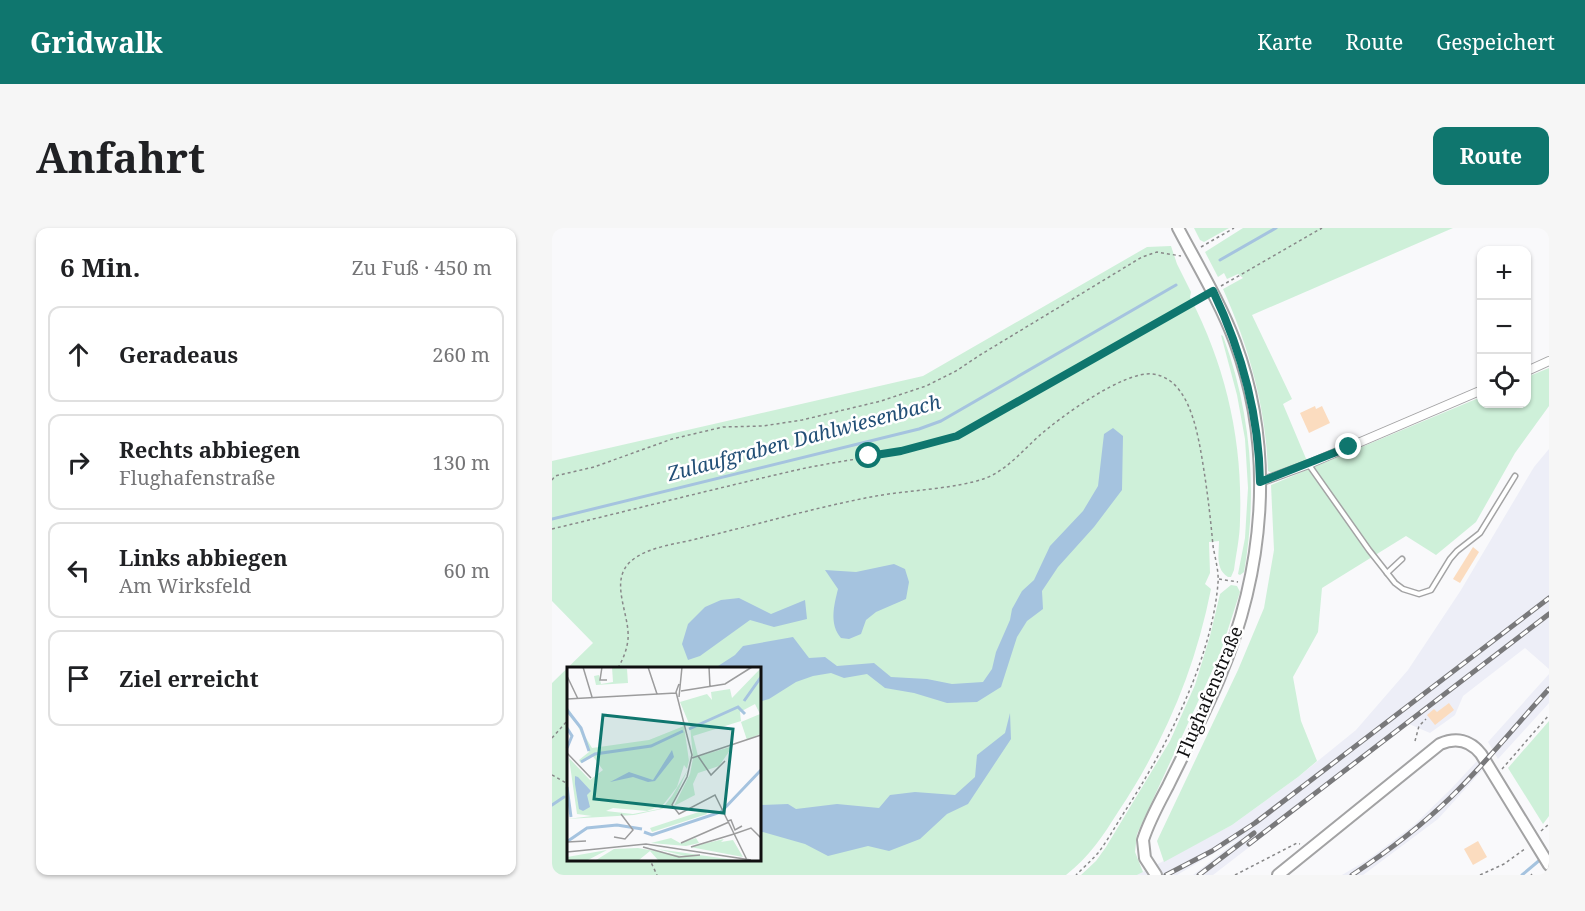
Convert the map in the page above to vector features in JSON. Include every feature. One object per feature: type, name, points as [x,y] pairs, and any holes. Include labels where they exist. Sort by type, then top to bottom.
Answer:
[{"type":"main road","name":"Flughafenstraße","points":[[1154,871],[1143,849],[1145,832],[1218,681],[1238,632],[1250,584],[1258,526],[1260,482],[1257,425],[1247,379],[1213,291],[1178,228]]},
{"type":"main road","points":[[1278,875],[1401,775],[1446,742],[1462,740],[1476,747],[1549,865]]},
{"type":"street","points":[[1531,369],[1549,361]]},
{"type":"street","points":[[1260,482],[1309,464],[1477,392]]},
{"type":"lane","points":[[1309,464],[1395,583],[1403,589],[1419,594],[1431,590],[1450,559],[1480,534],[1515,476]]},
{"type":"lane","points":[[1387,573],[1402,559]]},
{"type":"path","points":[[1199,249],[1234,228]]},
{"type":"path","points":[[552,529],[801,469],[901,451],[957,436],[1322,228]]},
{"type":"path","points":[[552,480],[555,476],[594,467],[672,439],[723,427],[763,426],[802,420],[880,401],[926,386],[956,371],[1142,257],[1158,252],[1184,256]]},
{"type":"path","points":[[619,667],[625,655],[628,638],[620,584],[622,573],[638,556],[850,502],[985,478],[1009,465],[1040,435],[1081,404],[1113,386],[1141,375],[1152,374],[1163,377],[1174,384],[1188,405],[1197,433],[1207,481],[1218,579],[1212,622],[1192,683],[1160,753],[1140,789],[1099,852],[1076,875]]},
{"type":"path","points":[[1218,579],[1250,584]]},
{"type":"path","points":[[1496,777],[1549,715]]},
{"type":"path","points":[[1415,741],[1419,726],[1426,719]]},
{"type":"path","points":[[552,738],[567,721]]},
{"type":"path","points":[[552,775],[567,783]]},
{"type":"path","points":[[1235,875],[1298,843],[1312,848]]},
{"type":"path","points":[[1480,875],[1504,864],[1522,851]]},
{"type":"path","points":[[650,860],[657,875]]},
{"type":"shaded area","points":[[1549,449],[1549,669],[1525,648],[1463,696],[1455,715],[1430,733],[1409,724],[1213,875],[1193,875],[1243,836],[1177,875],[1137,875],[1232,825],[1298,777],[1356,730],[1408,670],[1461,590],[1534,467]]},
{"type":"shaded area","points":[[1549,674],[1549,703],[1498,759],[1488,742]]},
{"type":"shaded area","points":[[1477,761],[1483,769],[1438,819],[1363,875],[1342,875],[1369,859],[1414,825]]},
{"type":"green space","points":[[1194,228],[1229,228],[1204,242],[1200,240]]},
{"type":"green space","points":[[1243,228],[1453,228],[1252,315],[1292,399],[1283,404],[1307,461],[1274,474],[1268,471],[1264,424],[1248,355],[1223,289],[1243,278],[1238,274],[1227,279],[1224,273],[1218,277],[1205,252]]},
{"type":"green space","points":[[1171,246],[1191,292],[1190,297],[1203,323],[1230,405],[1239,462],[1239,533],[1234,570],[1231,577],[1224,574],[1219,566],[1219,541],[1209,542],[1210,573],[1205,584],[1211,589],[1187,677],[1150,759],[1101,838],[1082,861],[1066,875],[552,875],[552,683],[567,668],[567,860],[760,860],[760,667],[568,667],[593,643],[552,601],[552,461],[923,376],[1147,247]]},
{"type":"green space","points":[[1221,335],[1233,364],[1240,393],[1249,452],[1251,512],[1244,572],[1240,575],[1238,574],[1245,538],[1248,488],[1245,439],[1237,395]]},
{"type":"green space","points":[[1549,368],[1549,406],[1515,453],[1476,522],[1436,555],[1406,536],[1322,588],[1318,632],[1293,677],[1301,721],[1317,761],[1232,825],[1164,862],[1157,841],[1238,670],[1264,608],[1274,550],[1271,485],[1477,399],[1477,408],[1531,408],[1531,375]]},
{"type":"green space","points":[[1231,585],[1237,586],[1240,592],[1220,654],[1137,834],[1135,852],[1143,872],[1137,875],[1081,875],[1096,861],[1106,847],[1170,741],[1195,685],[1220,594]]},
{"type":"green space","points":[[1549,721],[1549,816],[1543,824],[1508,768]]},
{"type":"water","points":[[1113,428],[1123,436],[1122,490],[1094,527],[1058,567],[1042,591],[1043,609],[1027,621],[1017,637],[1001,687],[977,702],[947,703],[914,693],[885,688],[867,674],[844,678],[831,673],[796,682],[769,699],[760,702],[760,667],[717,667],[735,655],[743,646],[793,637],[809,658],[825,657],[837,666],[874,663],[891,677],[927,679],[952,684],[983,682],[992,669],[1012,609],[1022,591],[1034,580],[1050,546],[1083,511],[1098,486],[1104,434]]},
{"type":"water","points":[[894,564],[905,569],[909,582],[906,599],[876,612],[866,620],[861,634],[849,639],[841,638],[834,621],[838,589],[825,570],[856,572]]},
{"type":"water","points":[[739,598],[771,614],[805,600],[807,619],[774,627],[750,620],[700,656],[688,660],[682,644],[688,624],[705,607],[721,600]]},
{"type":"water","points":[[1010,713],[1011,739],[968,804],[947,814],[920,839],[889,851],[868,846],[828,856],[805,844],[760,831],[760,805],[788,804],[796,809],[837,804],[879,808],[890,795],[915,792],[955,795],[975,777],[977,755],[1005,733]]},
{"type":"building","points":[[1315,406],[1316,409],[1322,406],[1330,423],[1309,433],[1300,413]]},
{"type":"building","points":[[1473,547],[1479,552],[1460,583],[1453,579]]},
{"type":"building","points":[[1449,703],[1454,710],[1435,725],[1427,715],[1434,709],[1437,712]]},
{"type":"building","points":[[1478,841],[1487,857],[1473,865],[1464,849]]},
{"type":"waterway","name":"Zulaufgraben Dahlwiesenbach","points":[[1220,260],[1276,228]]},
{"type":"waterway","name":"Zulaufgraben Dahlwiesenbach","points":[[552,519],[919,429],[941,421],[1176,285]]},
{"type":"waterway","points":[[552,805],[564,797]]},
{"type":"waterway","points":[[1522,875],[1541,859]]},
{"type":"railway","points":[[1166,875],[1212,851],[1255,823],[1549,598]]},
{"type":"railway","points":[[1249,844],[1549,614]]},
{"type":"railway","points":[[1352,875],[1403,839],[1450,798],[1549,689]]},
{"type":"railway","points":[[1199,875],[1254,833]]},
{"type":"route","points":[[869,456],[901,451],[957,436],[1213,291],[1247,379],[1257,425],[1260,482],[1349,447]]}]
